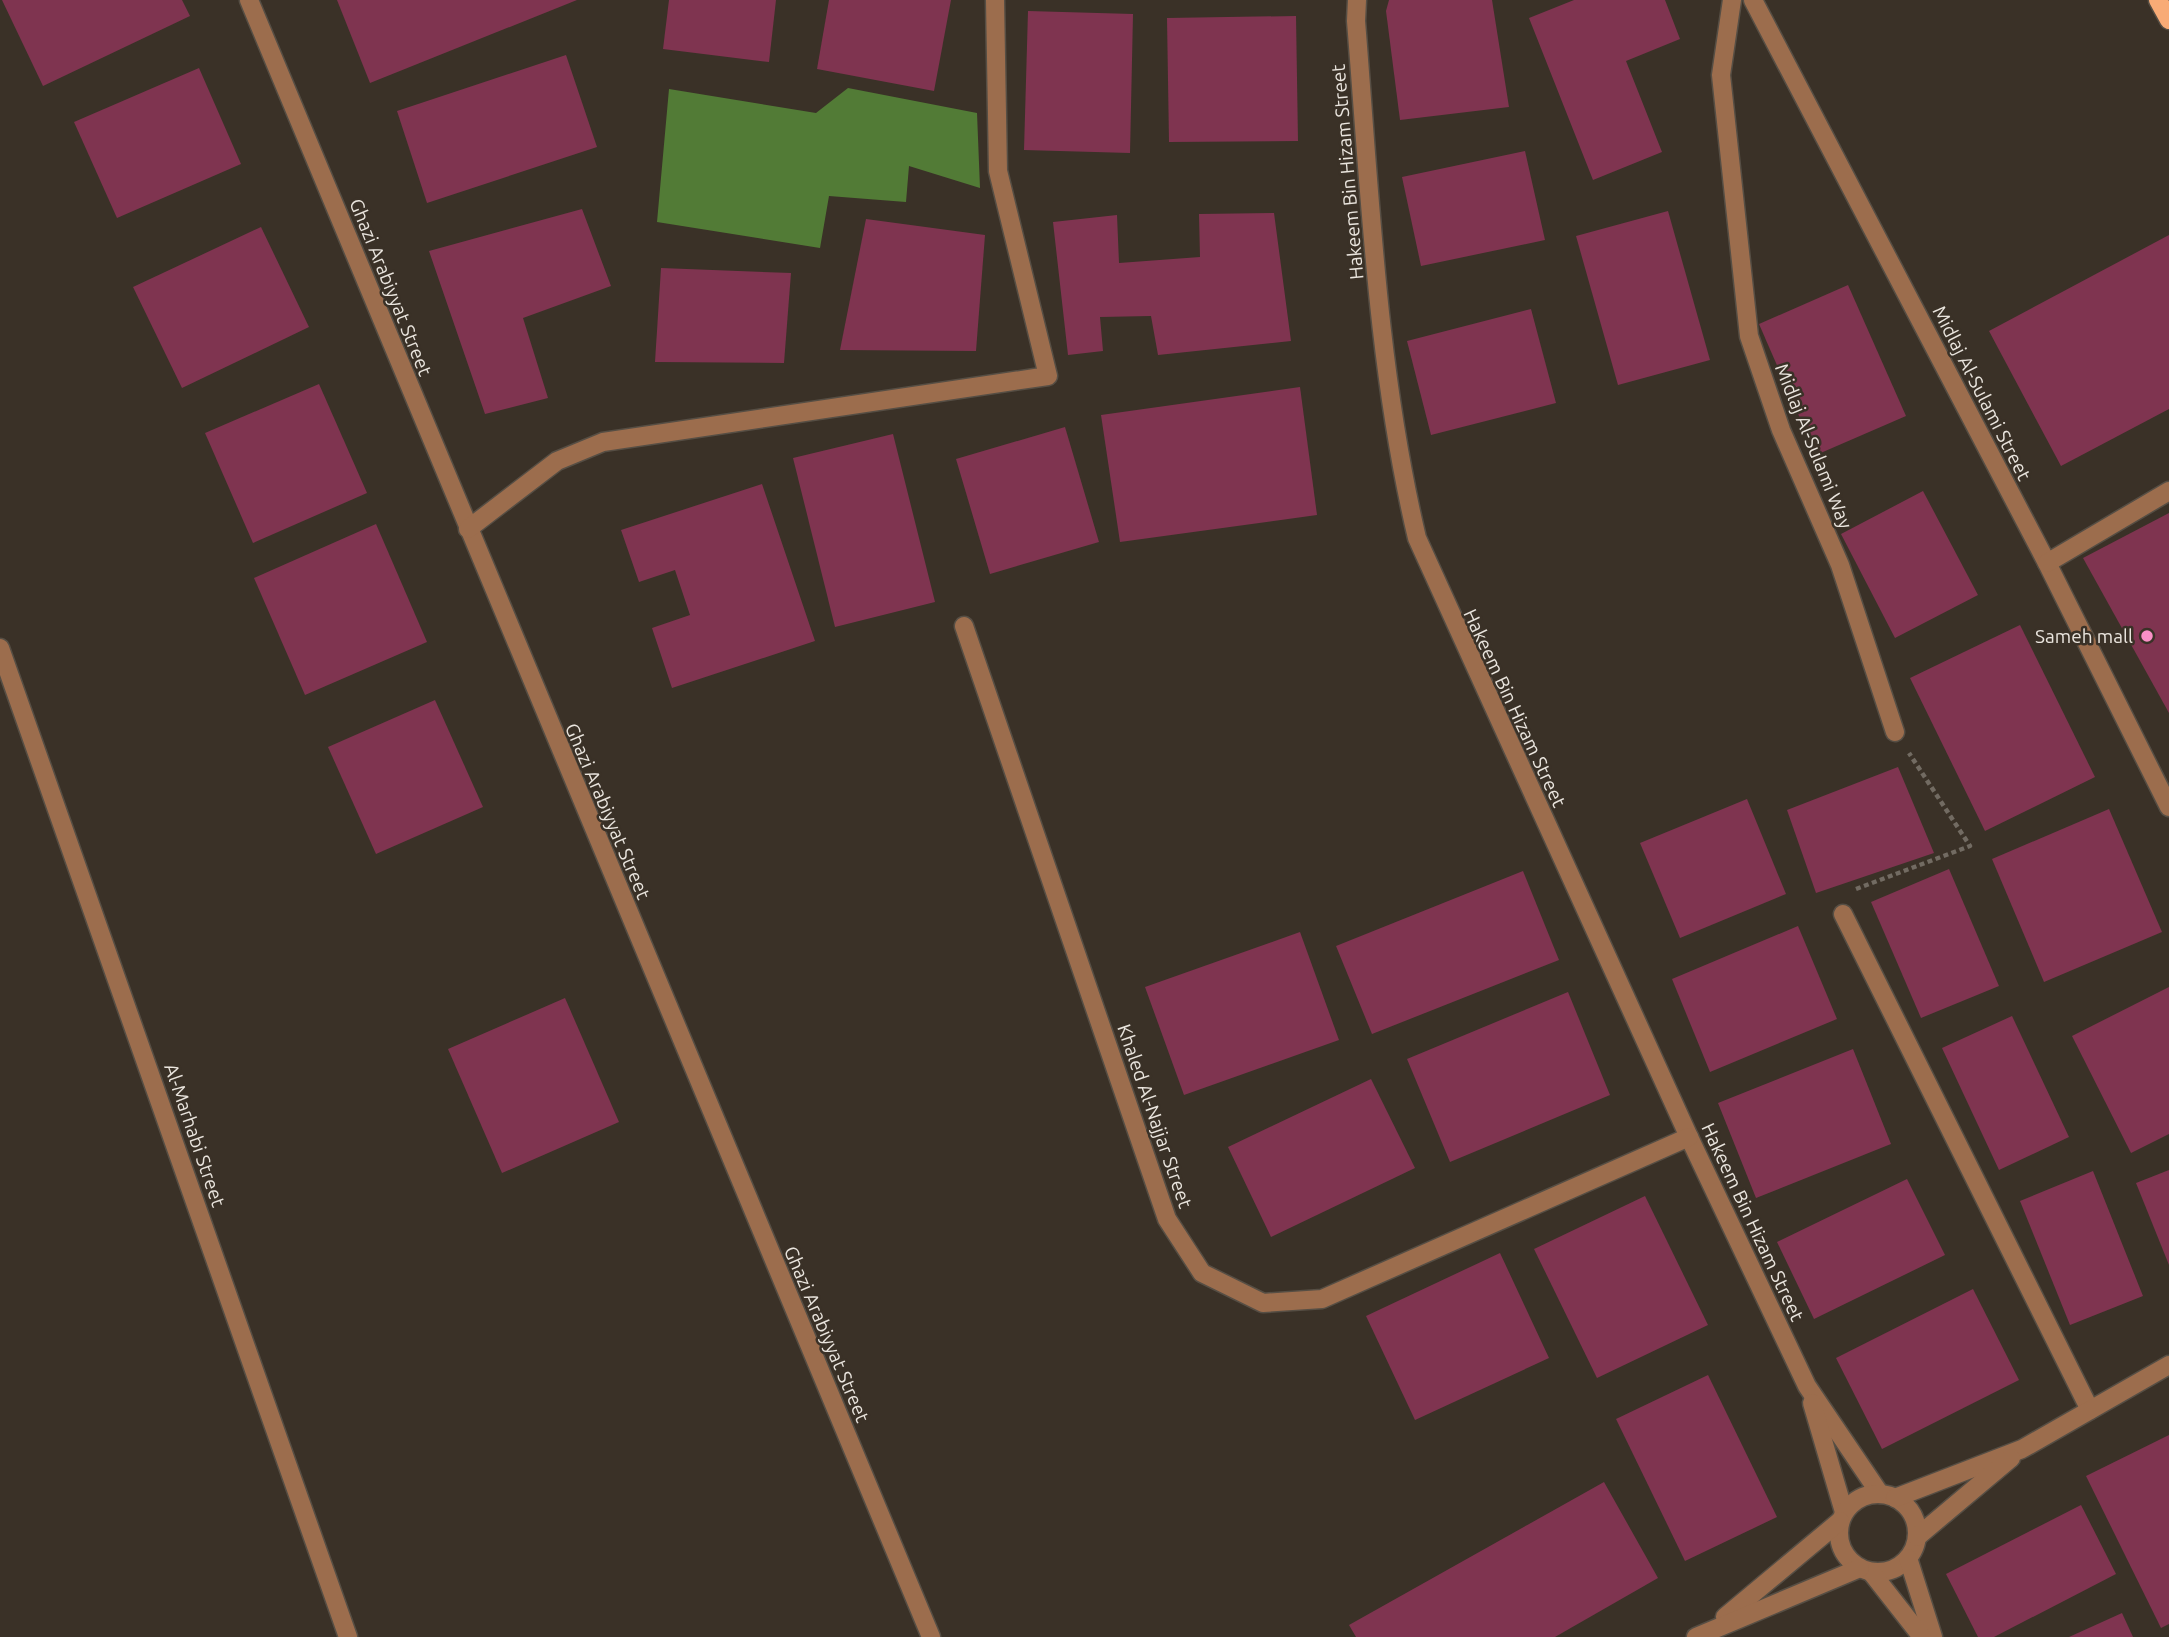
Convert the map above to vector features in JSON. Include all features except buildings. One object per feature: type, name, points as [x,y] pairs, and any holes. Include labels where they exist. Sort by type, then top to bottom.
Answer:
[{"type":"main road","points":[[2158,0],[2169,20]]},
{"type":"street","name":"Ghazi Arabiyyat Street","points":[[250,0],[931,1637]]},
{"type":"street","points":[[468,529],[557,461],[603,442],[1048,376],[998,171],[995,0]]},
{"type":"street","name":"Hakeem Bin Hizam Street","points":[[1357,0],[1356,21],[1376,273],[1402,475],[1417,538],[1689,1137],[1807,1386],[1842,1517]]},
{"type":"street","name":"Midlaj Al-Sulami Way","points":[[1732,0],[1721,75],[1749,336],[1781,430],[1840,565],[1895,732]]},
{"type":"street","name":"Midlaj Al-Sulami Street","points":[[1753,0],[2047,563],[2169,807]]},
{"type":"street","points":[[2047,563],[2169,491]]},
{"type":"street","name":"Khaled Al-Najjar Street","points":[[964,626],[1167,1219],[1202,1273],[1263,1303],[1322,1299],[1689,1137]]},
{"type":"street","name":"Al-Marhabi Street","points":[[0,648],[348,1637]]},
{"type":"street","points":[[1843,914],[2090,1410]]},
{"type":"street","points":[[1696,1637],[1712,1628],[1865,1570],[1885,1572],[1908,1558],[1917,1536],[2022,1449],[2169,1365]]},
{"type":"street","name":"Hakeem Bin Hizam Street","points":[[1807,1386],[1888,1496]]},
{"type":"street","points":[[1712,1628],[1842,1517],[1857,1499],[1888,1496],[2022,1449]]},
{"type":"street","points":[[1888,1496],[1912,1514],[1917,1536]]},
{"type":"street","points":[[1842,1517],[1838,1535],[1841,1548],[1849,1560],[1865,1570],[1922,1637]]},
{"type":"street","points":[[1908,1558],[1933,1637]]},
{"type":"path","points":[[1843,914],[1834,897],[1970,846],[1895,732]]},
{"type":"green space","points":[[848,88],[977,113],[980,188],[909,166],[906,202],[829,196],[820,248],[657,222],[669,89],[816,113]]},
{"type":"place","name":"Sameh mall","points":[[2147,636]]}]
